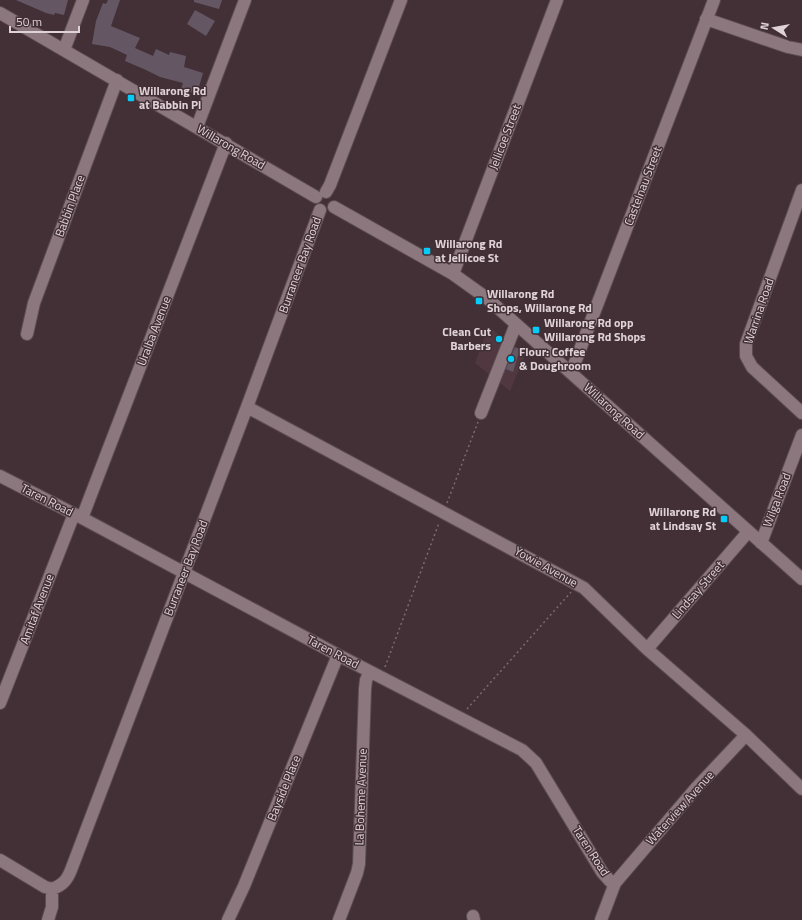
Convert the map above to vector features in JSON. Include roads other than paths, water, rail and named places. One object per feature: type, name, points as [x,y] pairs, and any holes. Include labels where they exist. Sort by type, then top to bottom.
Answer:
[{"type":"street","points":[[64,50],[83,0]]},
{"type":"street","points":[[197,127],[244,0]]},
{"type":"street","points":[[321,194],[330,192],[335,197],[336,201],[334,208],[328,212],[320,210],[316,205],[321,194],[330,185],[401,0]]},
{"type":"street","name":"Jellicoe Street","points":[[453,274],[557,0]]},
{"type":"street","name":"Castelnau Street","points":[[571,373],[714,0]]},
{"type":"street","name":"Willarong Road","points":[[0,13],[226,144],[321,194]]},
{"type":"street","points":[[706,19],[788,47],[802,50]]},
{"type":"street","name":"Babbin Place","points":[[27,334],[34,303],[116,80]]},
{"type":"street","name":"Uralba Avenue","points":[[78,516],[226,144]]},
{"type":"street","name":"Warrina Road","points":[[802,190],[746,344],[746,356],[752,367],[802,413]]},
{"type":"street","name":"Willarong Road","points":[[334,208],[453,274],[488,299],[802,579]]},
{"type":"street","name":"Burraneer Bay Road","points":[[52,889],[60,886],[67,879],[71,870],[247,407],[320,210]]},
{"type":"street","points":[[481,413],[516,324]]},
{"type":"street","name":"Yowie Avenue","points":[[247,407],[578,584],[594,596],[647,649],[746,735],[802,789]]},
{"type":"street","name":"Wilga Road","points":[[761,543],[802,434]]},
{"type":"street","name":"Taren Road","points":[[0,476],[184,572],[338,655],[522,750],[536,763],[602,872],[610,881],[615,883]]},
{"type":"street","name":"Amitaf Avenue","points":[[0,703],[78,516]]},
{"type":"street","name":"Lindsay Street","points":[[647,649],[748,532]]},
{"type":"street","name":"Bayside Place","points":[[228,920],[244,886],[338,655]]},
{"type":"street","name":"La Boheme Avenue","points":[[339,920],[359,864],[365,689],[366,680],[376,674]]},
{"type":"street","name":"Waterview Avenue","points":[[601,920],[615,883],[697,787],[746,735]]},
{"type":"street","points":[[0,860],[45,888],[52,889],[52,907],[48,920]]},
{"type":"place","name":"Willarong Rd at Babbin Pl","points":[[131,98]]},
{"type":"place","name":"Willarong Rd at Jellicoe St","points":[[427,251]]},
{"type":"place","name":"Willarong Rd Shops, Willarong Rd","points":[[479,301]]},
{"type":"place","name":"Willarong Rd opp Willarong Rd Shops","points":[[536,330]]},
{"type":"place","name":"Clean Cut Barbers","points":[[499,339]]},
{"type":"place","name":"Flour: Coffee & Doughroom","points":[[511,359]]},
{"type":"place","name":"Willarong Rd at Lindsay St","points":[[724,519]]}]
